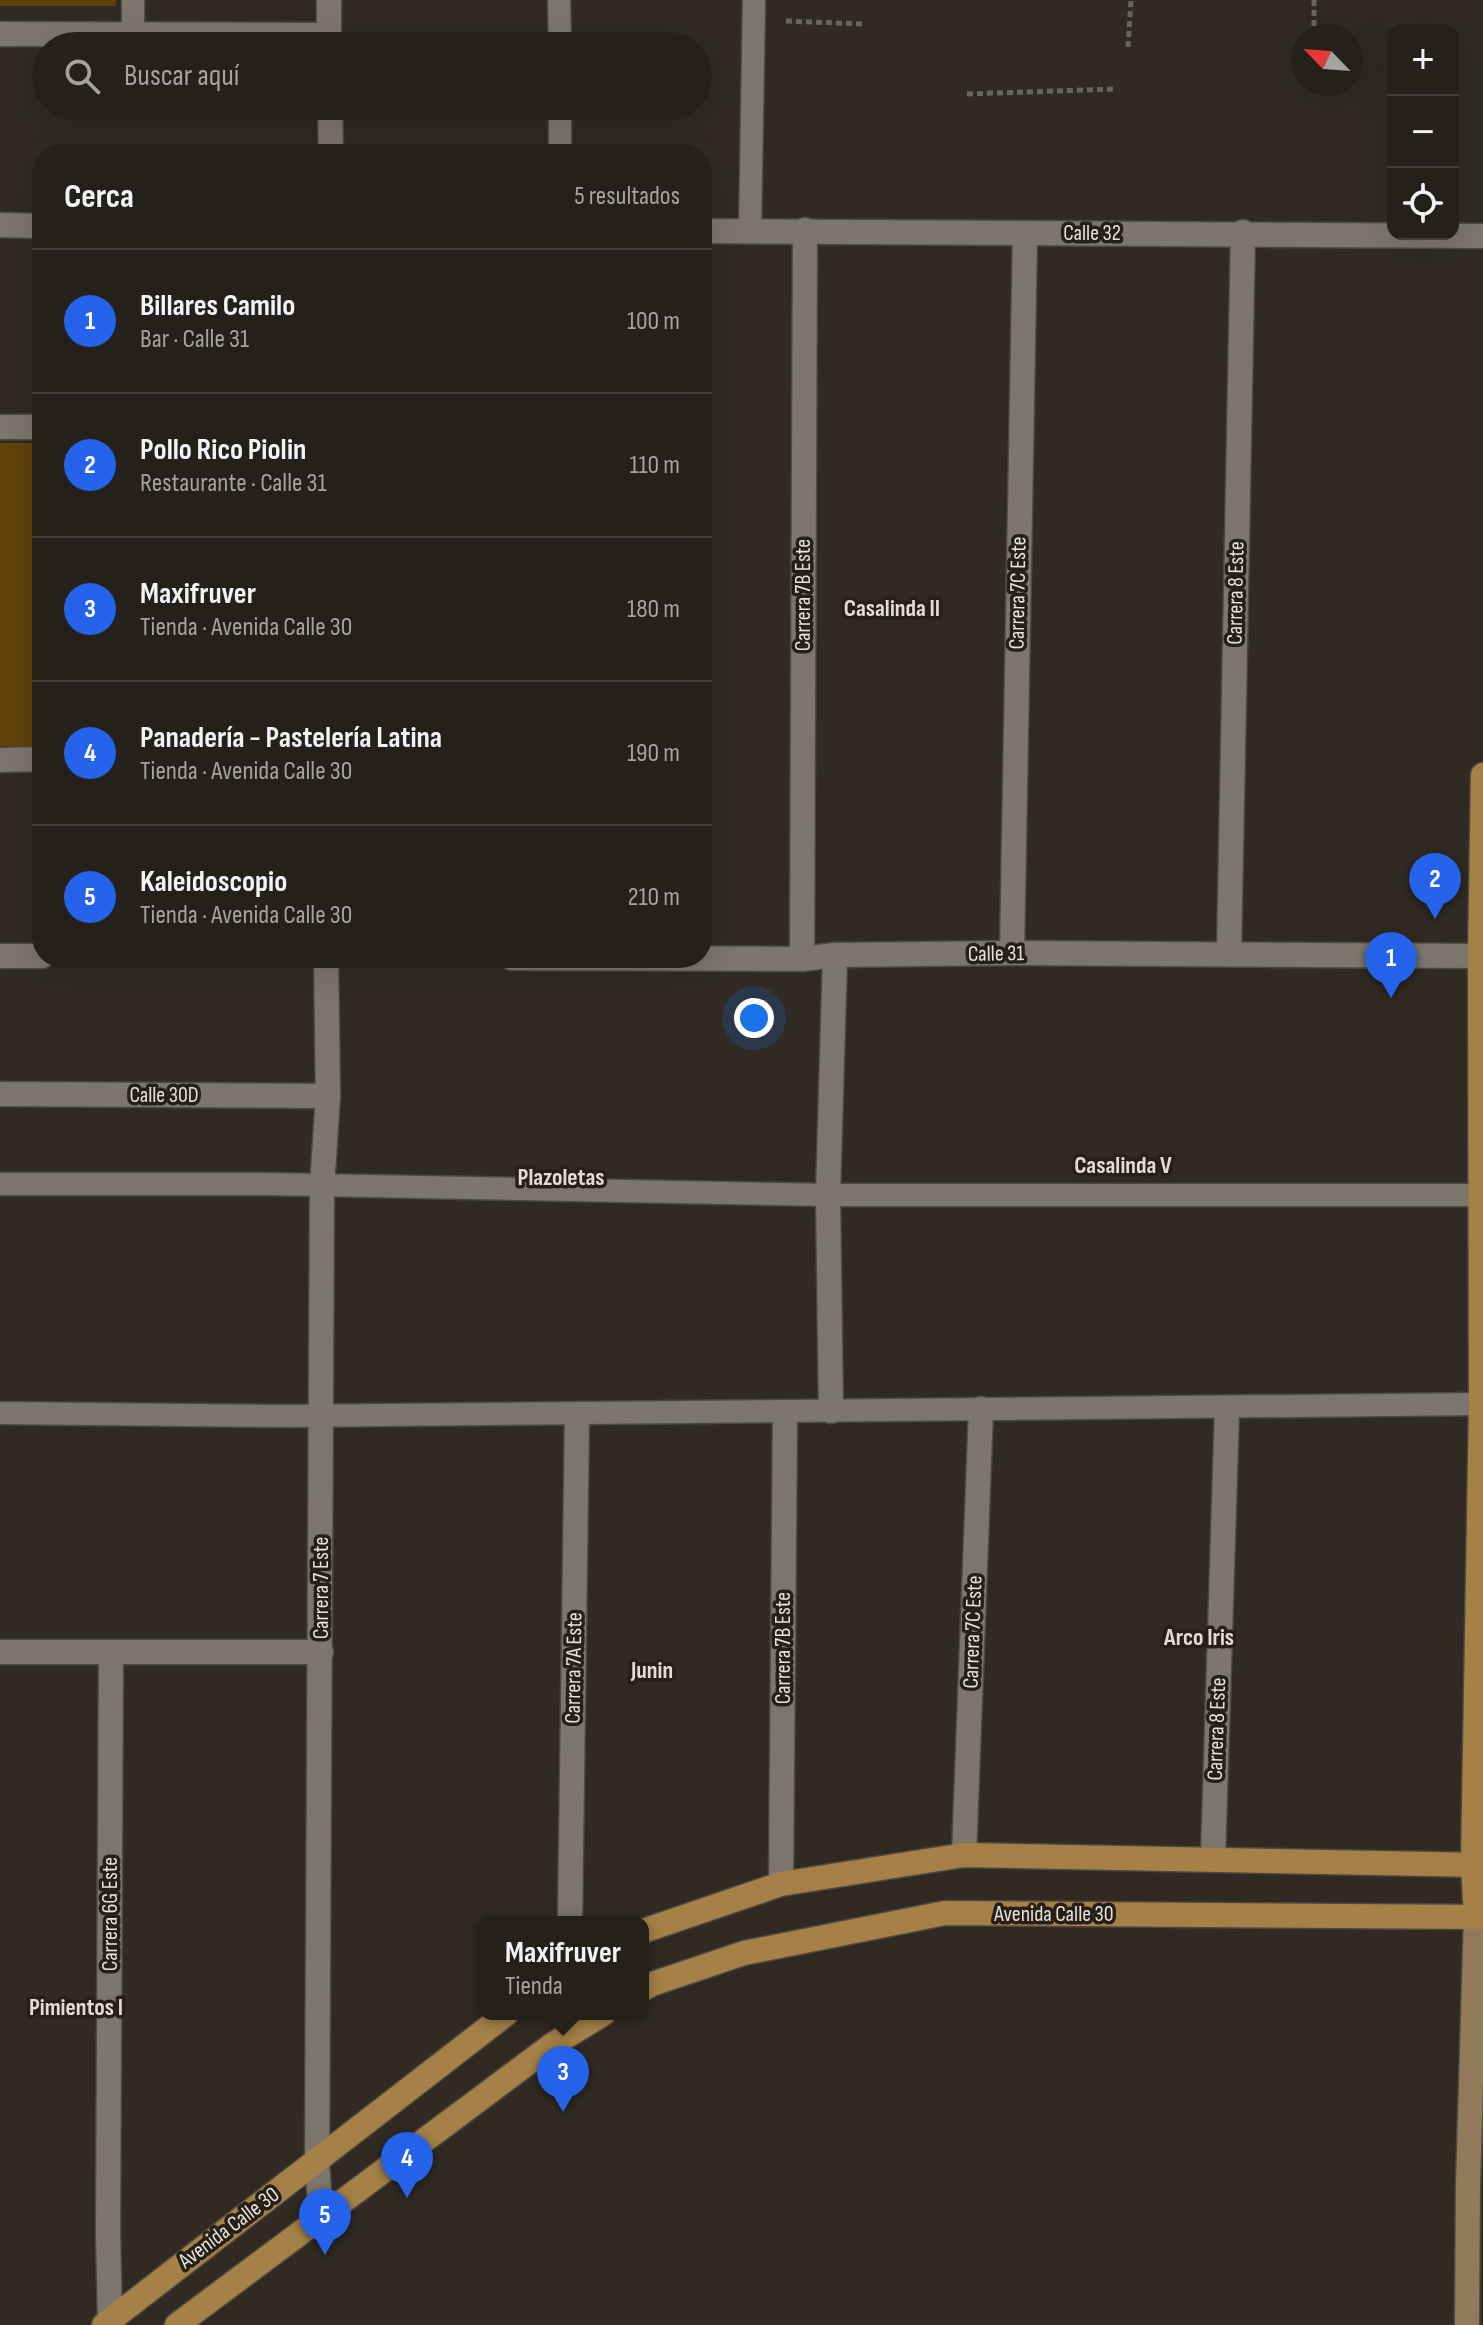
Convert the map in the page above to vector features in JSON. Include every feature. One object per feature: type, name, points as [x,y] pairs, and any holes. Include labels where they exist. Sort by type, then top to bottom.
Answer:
[{"type":"main road","points":[[1467,2325],[1480,1917],[1480,956],[1483,775]]},
{"type":"main road","points":[[649,1929],[781,1884],[964,1855],[1478,1865]]},
{"type":"main road","name":"Avenida Calle 30","points":[[649,1986],[744,1953],[945,1913],[1480,1917]]},
{"type":"main road","name":"Avenida Calle 30","points":[[107,2323],[498,2020]]},
{"type":"main road","points":[[177,2325],[552,2045],[593,2020]]},
{"type":"street","points":[[329,0],[329,32]]},
{"type":"street","points":[[0,34],[32,34]]},
{"type":"street","points":[[330,120],[331,144]]},
{"type":"street","points":[[0,225],[32,226]]},
{"type":"street","name":"Carrera 7B Este","points":[[802,959],[805,230]]},
{"type":"street","name":"Calle 32","points":[[712,231],[1483,236]]},
{"type":"street","name":"Carrera 8 Este","points":[[1229,953],[1243,232]]},
{"type":"street","name":"Carrera 7C Este","points":[[1012,953],[1025,233]]},
{"type":"street","points":[[0,427],[32,427]]},
{"type":"street","points":[[0,760],[32,759]]},
{"type":"street","name":"Calle 31","points":[[712,959],[1012,953],[1480,956]]},
{"type":"street","points":[[831,1411],[828,1195],[835,955]]},
{"type":"street","points":[[0,956],[32,956]]},
{"type":"street","name":"Carrera 7 Este","points":[[321,2219],[317,2162],[322,1187],[328,1096],[326,968]]},
{"type":"street","name":"Calle 30D","points":[[0,1094],[328,1096]]},
{"type":"street","name":"Carrera 8 Este","points":[[1213,1858],[1227,1408]]},
{"type":"street","name":"Carrera 7C Este","points":[[964,1855],[981,1409]]},
{"type":"street","name":"Carrera 7B Este","points":[[781,1884],[785,1412]]},
{"type":"street","name":"Carrera 7A Este","points":[[570,1916],[577,1414]]},
{"type":"street","points":[[0,1652],[321,1652]]},
{"type":"street","name":"Carrera 6G Este","points":[[107,2323],[111,1652]]},
{"type":"lane","points":[[133,0],[133,32]]},
{"type":"lane","points":[[559,0],[560,32]]},
{"type":"lane","points":[[750,230],[753,10]]},
{"type":"lane","points":[[560,120],[560,144]]},
{"type":"lane","points":[[0,1184],[828,1195],[1481,1195]]},
{"type":"lane","points":[[0,1413],[322,1416],[1481,1404]]},
{"type":"path","points":[[1128,47],[1131,0]]},
{"type":"path","points":[[1314,0],[1314,24]]},
{"type":"path","points":[[753,10],[862,24]]},
{"type":"path","points":[[967,94],[1115,89]]},
{"type":"shaded area","points":[[0,0],[116,0],[116,6],[0,6]]},
{"type":"shaded area","points":[[0,443],[32,443],[32,746],[0,746]]},
{"type":"place","name":"Pollo Rico Piolin","points":[[1435,919]]},
{"type":"place","name":"Billares Camilo","points":[[1391,998]]},
{"type":"place","name":"Maxifruver","points":[[563,2112]]},
{"type":"place","name":"Panadería - Pastelería Latina","points":[[407,2198]]},
{"type":"place","name":"Kaleidoscopio","points":[[325,2255]]},
{"type":"district","name":"Casalinda II","points":[[892,608]]},
{"type":"district","name":"Casalinda V","points":[[1123,1165]]},
{"type":"district","name":"Plazoletas","points":[[561,1177]]},
{"type":"district","name":"Arco Iris","points":[[1199,1637]]},
{"type":"district","name":"Junin","points":[[652,1670]]},
{"type":"district","name":"Pimientos I","points":[[76,2007]]}]
